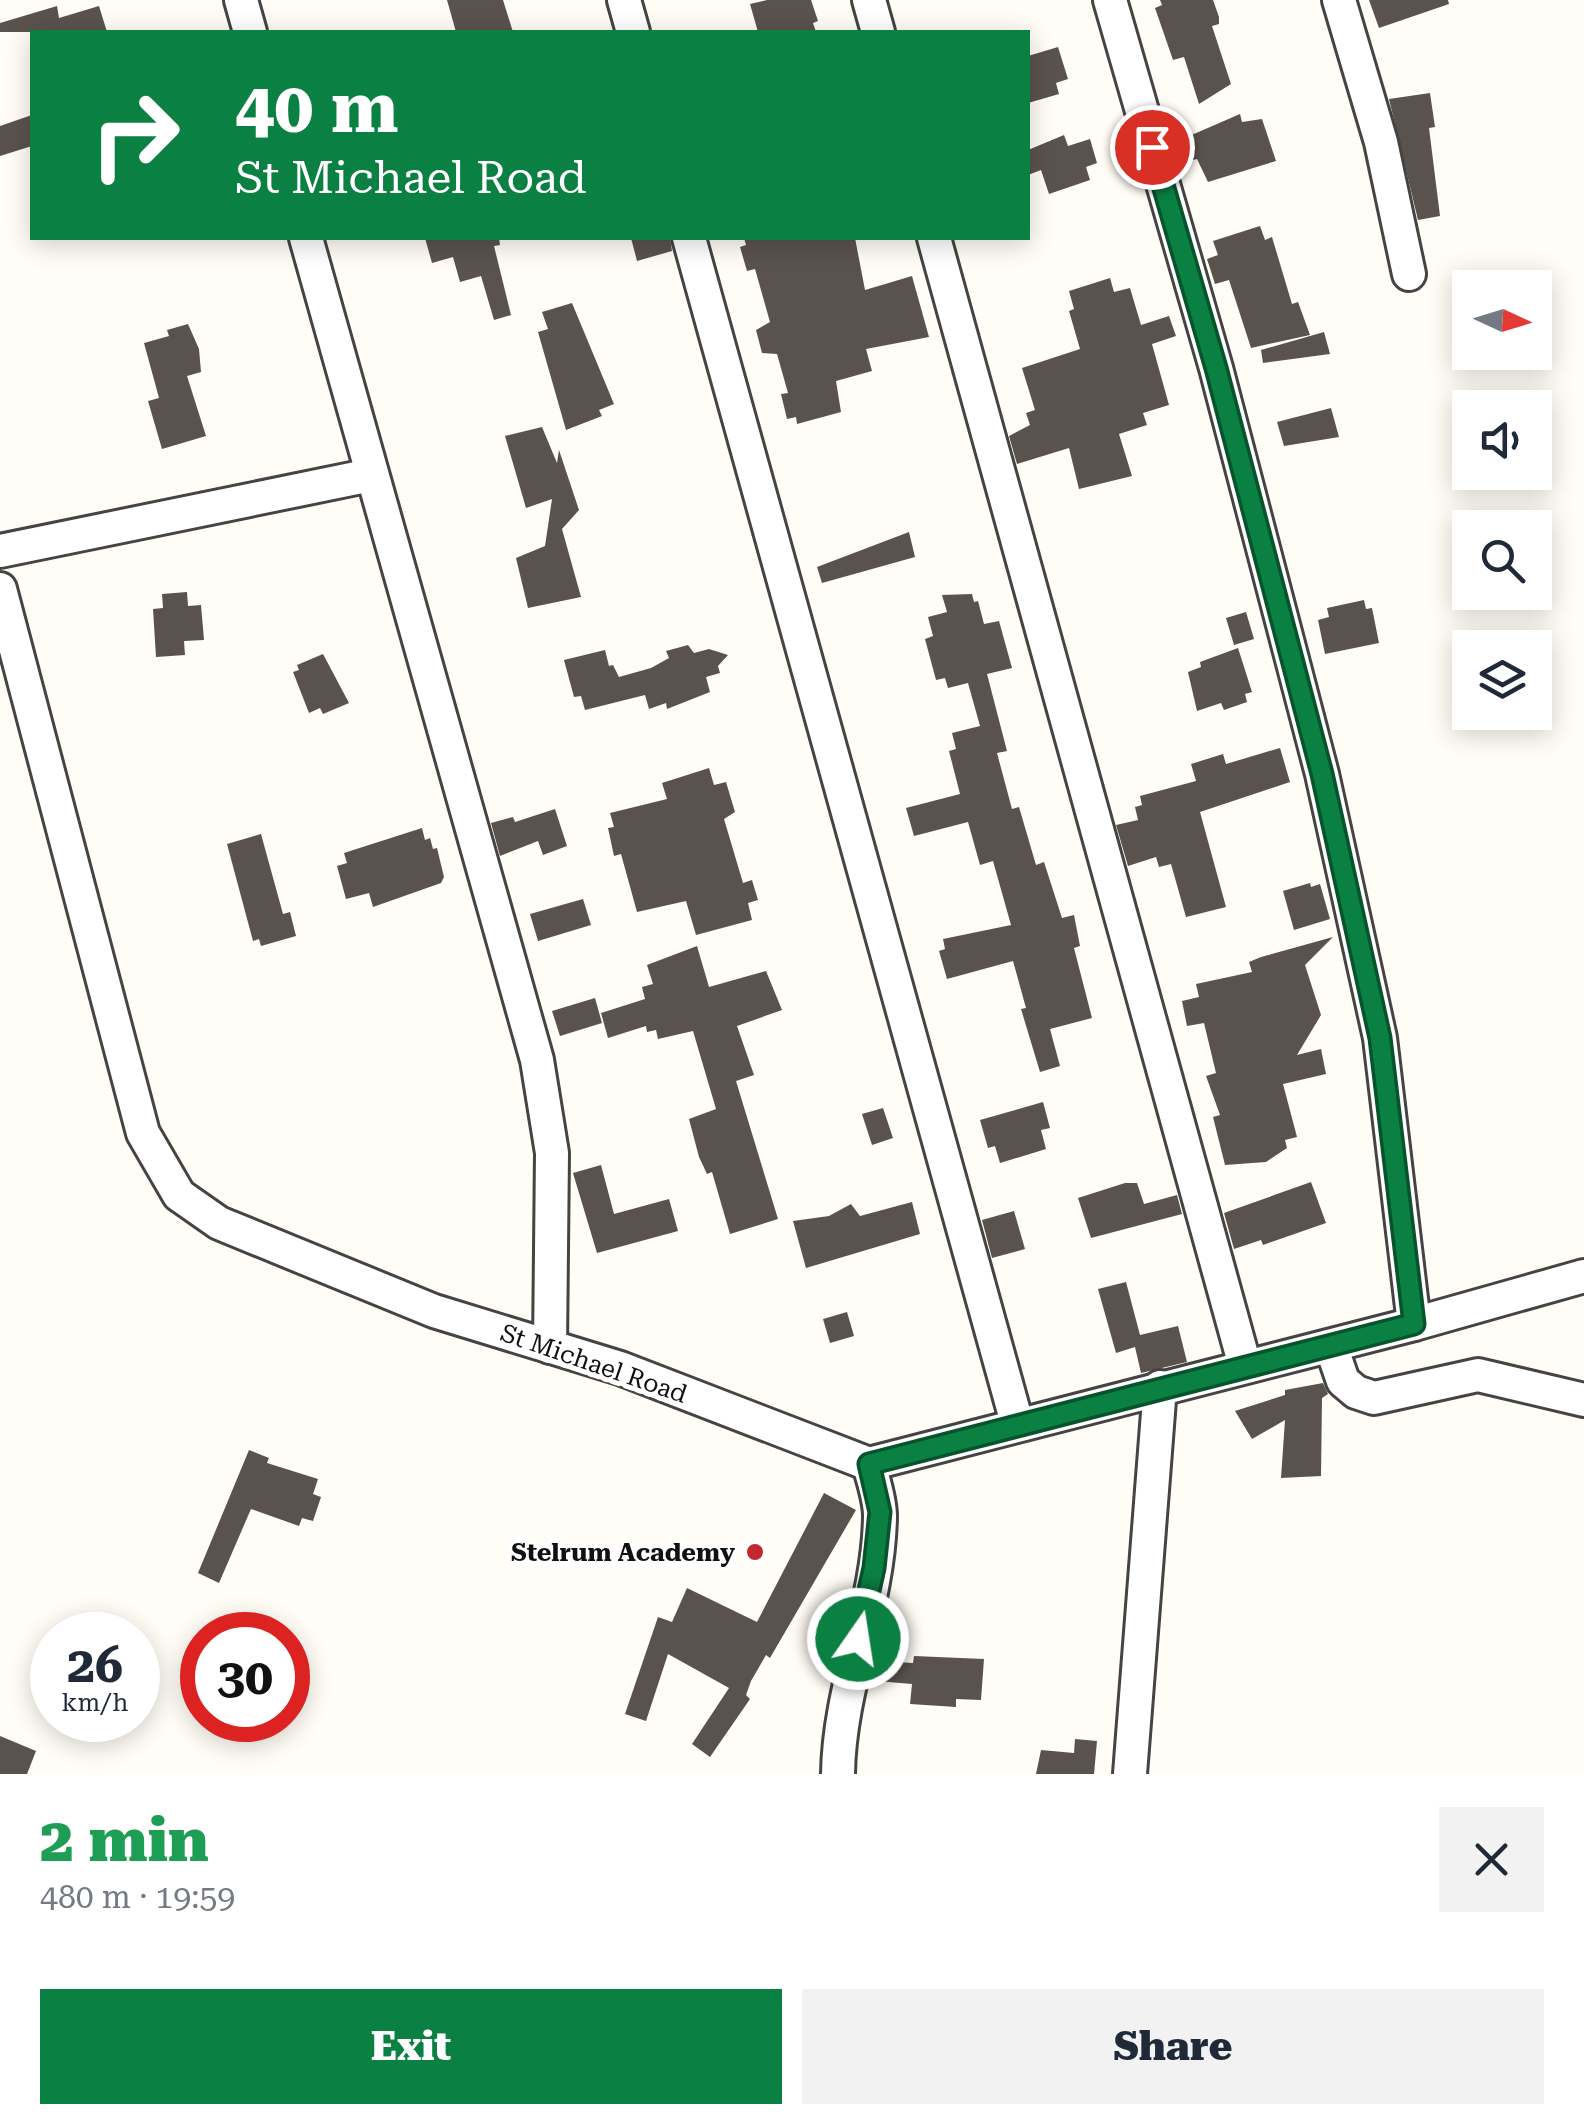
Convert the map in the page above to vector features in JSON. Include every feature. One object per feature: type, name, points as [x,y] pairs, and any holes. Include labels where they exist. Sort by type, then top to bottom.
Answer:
[{"type":"street","points":[[241,0],[249,30]]},
{"type":"street","points":[[624,0],[632,30]]},
{"type":"street","points":[[869,0],[877,30]]},
{"type":"street","points":[[1110,0],[1216,368],[1322,774],[1380,1038],[1414,1324]]},
{"type":"street","points":[[1339,0],[1381,142],[1409,274]]},
{"type":"street","points":[[307,240],[537,1060],[552,1153],[550,1346]]},
{"type":"street","points":[[690,240],[1016,1422]]},
{"type":"street","points":[[935,240],[1246,1366]]},
{"type":"street","points":[[0,551],[371,474]]},
{"type":"street","name":"St Michael Road","points":[[0,589],[143,1133],[179,1196],[219,1223],[312,1264],[434,1311],[620,1368],[869,1464]]},
{"type":"street","points":[[0,697],[36,723]]},
{"type":"street","points":[[838,1774],[854,1658],[878,1540],[880,1512],[869,1464],[1016,1422],[1331,1346],[1584,1276]]},
{"type":"street","points":[[1331,1346],[1343,1381],[1374,1398],[1478,1375],[1584,1400]]},
{"type":"street","points":[[1130,1774],[1160,1387]]},
{"type":"building","points":[[447,0],[503,0],[512,30],[455,30]]},
{"type":"building","points":[[811,0],[818,21],[813,23],[815,30],[757,30],[750,4]]},
{"type":"building","points":[[1160,0],[1213,0],[1219,24],[1212,26],[1231,84],[1199,104],[1184,57],[1173,60],[1155,8],[1162,5]]},
{"type":"building","points":[[1369,0],[1448,0],[1449,4],[1379,28]]},
{"type":"building","points":[[57,6],[59,18],[99,6],[106,30],[0,32],[0,23]]},
{"type":"building","points":[[1058,47],[1068,79],[1056,83],[1059,94],[1030,102],[1030,55]]},
{"type":"building","points":[[1430,93],[1435,127],[1429,128],[1440,216],[1418,220],[1389,99]]},
{"type":"building","points":[[1240,114],[1242,122],[1262,119],[1276,161],[1208,182],[1197,159],[1193,160],[1187,137]]},
{"type":"building","points":[[30,116],[30,147],[0,156],[0,126]]},
{"type":"building","points":[[1064,135],[1068,146],[1090,139],[1097,163],[1086,167],[1090,180],[1049,194],[1041,170],[1030,174],[1030,149]]},
{"type":"building","points":[[1260,226],[1265,240],[1272,237],[1292,304],[1298,302],[1310,335],[1251,348],[1229,280],[1215,284],[1207,259],[1218,255],[1213,241]]},
{"type":"building","points":[[426,240],[499,240],[500,245],[494,246],[511,315],[494,320],[481,276],[460,282],[453,257],[432,263]]},
{"type":"building","points":[[632,240],[670,240],[672,251],[637,261]]},
{"type":"building","points":[[745,240],[855,240],[865,290],[912,276],[929,337],[866,349],[872,371],[836,381],[841,412],[797,424],[796,417],[787,419],[781,394],[788,393],[777,354],[762,353],[756,330],[770,322],[755,269],[747,271],[740,247],[746,245]]},
{"type":"building","points":[[1110,278],[1114,292],[1130,288],[1141,325],[1169,316],[1176,336],[1152,344],[1169,405],[1143,413],[1147,425],[1119,434],[1132,476],[1079,489],[1069,448],[1017,464],[1009,436],[1030,425],[1026,413],[1035,410],[1022,368],[1080,349],[1069,311],[1074,309],[1069,291]]},
{"type":"building","points":[[572,303],[614,404],[599,410],[602,416],[566,430],[538,332],[548,329],[542,312]]},
{"type":"building","points":[[188,324],[199,349],[201,372],[187,376],[206,436],[162,449],[148,401],[159,398],[144,343],[169,336],[167,330]]},
{"type":"building","points":[[1324,332],[1330,354],[1263,363],[1261,350]]},
{"type":"building","points":[[1331,408],[1339,437],[1284,446],[1277,422]]},
{"type":"building","points":[[542,427],[557,463],[559,450],[579,510],[562,529],[581,597],[528,608],[516,558],[545,546],[552,499],[526,508],[505,436]]},
{"type":"building","points":[[909,532],[915,557],[822,583],[817,567]]},
{"type":"building","points":[[187,592],[188,606],[201,605],[204,640],[184,641],[185,655],[156,657],[153,609],[163,608],[162,594]]},
{"type":"building","points":[[972,594],[984,624],[999,621],[1012,668],[987,674],[1007,751],[997,753],[1012,809],[1019,807],[1036,865],[1044,862],[1062,918],[1074,915],[1080,946],[1074,948],[1092,1018],[1050,1029],[1060,1066],[1040,1072],[1021,1009],[1026,1008],[1013,961],[947,979],[939,951],[945,949],[943,939],[1011,925],[993,861],[980,865],[968,822],[914,836],[906,808],[960,794],[949,751],[956,749],[952,733],[980,726],[968,683],[948,688],[945,678],[936,680],[925,639],[933,636],[928,617],[947,612],[942,595]]},
{"type":"building","points":[[1364,600],[1366,609],[1372,608],[1379,643],[1325,654],[1318,620],[1329,617],[1327,608]]},
{"type":"building","points":[[1246,612],[1254,639],[1234,645],[1226,618]]},
{"type":"building","points":[[688,645],[694,653],[709,649],[728,655],[718,666],[720,673],[706,677],[710,692],[667,709],[666,703],[649,709],[645,695],[585,710],[581,696],[574,697],[564,660],[605,650],[609,666],[613,665],[619,677],[651,668],[669,658],[666,651]]},
{"type":"building","points":[[1238,648],[1252,692],[1245,694],[1247,702],[1224,710],[1221,703],[1197,711],[1188,672],[1201,667],[1200,662]]},
{"type":"building","points":[[323,654],[349,703],[323,714],[320,708],[309,713],[293,672],[299,670],[297,665]]},
{"type":"building","points":[[1280,748],[1290,782],[1200,812],[1226,907],[1186,917],[1171,864],[1159,867],[1156,857],[1128,866],[1116,825],[1138,820],[1135,807],[1142,805],[1140,796],[1196,781],[1191,764],[1223,754],[1226,764]]},
{"type":"building","points":[[709,768],[714,785],[726,782],[735,812],[724,819],[743,883],[752,880],[758,900],[748,903],[752,920],[696,935],[686,901],[637,912],[621,854],[614,856],[608,828],[614,827],[610,813],[667,799],[662,783]]},
{"type":"building","points":[[555,809],[567,846],[543,855],[538,841],[500,856],[491,823],[513,817],[515,822]]},
{"type":"building","points":[[422,828],[425,840],[430,838],[433,849],[437,848],[444,877],[441,883],[373,907],[369,893],[346,899],[337,866],[347,863],[344,853]]},
{"type":"building","points":[[261,834],[283,914],[290,912],[296,936],[261,946],[259,939],[253,941],[227,844]]},
{"type":"building","points":[[1310,883],[1311,887],[1320,884],[1330,919],[1294,930],[1283,891]]},
{"type":"building","points":[[583,899],[591,925],[538,941],[530,914]]},
{"type":"building","points":[[1333,937],[1305,965],[1321,1015],[1297,1055],[1321,1049],[1326,1074],[1283,1084],[1297,1137],[1285,1140],[1287,1148],[1266,1162],[1225,1165],[1213,1117],[1220,1115],[1206,1076],[1216,1073],[1204,1023],[1187,1026],[1182,1001],[1199,997],[1196,984],[1252,972],[1249,962]]},
{"type":"building","points":[[697,946],[709,987],[766,971],[782,1010],[737,1026],[754,1075],[736,1081],[778,1219],[730,1234],[712,1172],[707,1174],[699,1157],[689,1119],[716,1109],[693,1031],[658,1039],[656,1030],[647,1032],[646,1026],[608,1038],[601,1013],[645,999],[642,987],[653,984],[647,965]]},
{"type":"building","points":[[595,998],[602,1023],[560,1036],[552,1011]]},
{"type":"building","points":[[1043,1102],[1050,1128],[1041,1130],[1046,1149],[1000,1163],[995,1146],[988,1148],[980,1120]]},
{"type":"building","points":[[883,1108],[893,1138],[872,1145],[862,1114]]},
{"type":"building","points":[[601,1165],[614,1214],[669,1199],[678,1231],[597,1253],[573,1173]]},
{"type":"building","points":[[1311,1182],[1326,1223],[1263,1245],[1261,1240],[1234,1249],[1224,1213]]},
{"type":"building","points":[[1137,1183],[1144,1204],[1177,1195],[1182,1214],[1091,1238],[1078,1198]]},
{"type":"building","points":[[912,1202],[920,1234],[806,1268],[793,1221],[829,1216],[851,1204],[860,1216]]},
{"type":"building","points":[[1014,1211],[1025,1249],[992,1258],[982,1220]]},
{"type":"building","points":[[1126,1282],[1140,1335],[1178,1326],[1187,1362],[1141,1373],[1135,1347],[1116,1353],[1098,1289]]},
{"type":"building","points":[[847,1312],[854,1336],[830,1343],[823,1319]]},
{"type":"building","points":[[1323,1383],[1328,1394],[1322,1398],[1321,1476],[1281,1478],[1285,1420],[1252,1439],[1235,1411],[1285,1395],[1285,1390]]},
{"type":"building","points":[[249,1450],[269,1458],[267,1463],[318,1479],[313,1494],[321,1497],[313,1521],[302,1518],[299,1526],[251,1509],[219,1583],[198,1573]]},
{"type":"building","points":[[824,1493],[856,1510],[770,1658],[766,1655],[751,1681],[746,1695],[750,1699],[710,1757],[692,1744],[729,1688],[668,1654],[646,1721],[625,1714],[658,1617],[672,1622],[687,1588],[757,1622]]},
{"type":"building","points":[[914,1656],[984,1659],[981,1700],[956,1699],[956,1707],[910,1704],[912,1684],[877,1681],[878,1661],[913,1663]]},
{"type":"building","points":[[0,1736],[36,1751],[27,1774],[0,1774]]},
{"type":"building","points":[[1075,1739],[1097,1741],[1094,1774],[1036,1774],[1041,1750],[1074,1753]]},
{"type":"place","name":"Stelrum Academy","points":[[755,1552]]},
{"type":"route","points":[[858,1639],[874,1568],[880,1512],[869,1464],[1016,1422],[1414,1324],[1380,1038],[1322,774],[1216,368],[1152,147]]}]
